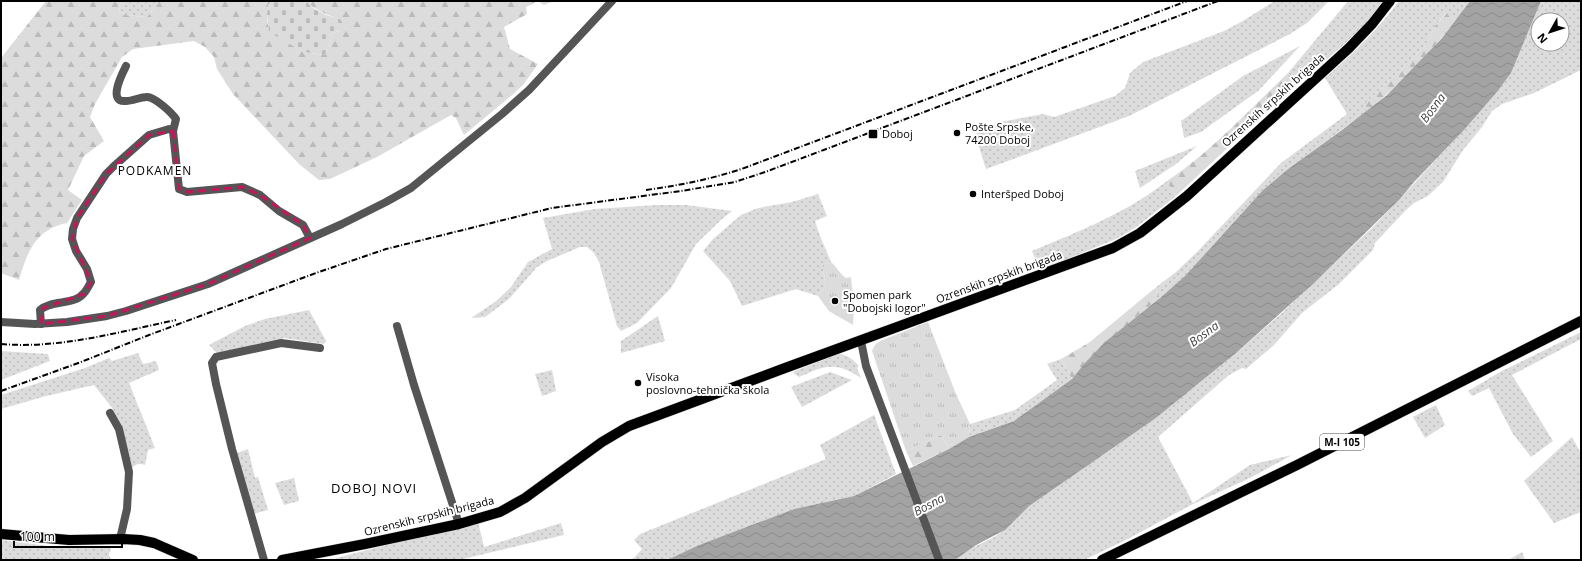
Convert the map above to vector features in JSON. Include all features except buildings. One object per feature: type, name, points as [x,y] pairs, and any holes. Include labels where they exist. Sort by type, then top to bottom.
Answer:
[{"type":"main road","name":"Ozrenskih srpskih brigada","points":[[282,560],[459,524],[487,516],[512,506],[539,489],[592,449],[623,429],[649,418],[1113,248],[1140,233],[1187,196],[1349,48],[1372,24],[1390,1]]},
{"type":"main road","name":"M-I 105","points":[[1102,560],[1297,465],[1581,321]]},
{"type":"main road","points":[[1,534],[69,540],[140,540],[154,543],[193,560]]},
{"type":"street","points":[[1,322],[41,324],[67,322],[107,316],[126,311],[208,284],[386,202],[411,188],[502,114],[529,90],[612,1]]},
{"type":"street","points":[[126,66],[118,83],[116,94],[120,100],[125,102],[148,96],[153,98],[172,113],[176,119],[173,131],[179,189],[187,192],[242,188],[260,195],[279,211],[303,225],[310,238]]},
{"type":"street","points":[[41,324],[40,310],[48,305],[65,302],[84,294],[91,282],[87,268],[76,251],[72,239],[73,229],[77,218],[106,174],[149,135],[169,129],[173,131]]},
{"type":"street","points":[[397,326],[414,385],[459,524]]},
{"type":"street","points":[[861,341],[866,366],[939,560]]},
{"type":"street","points":[[264,560],[232,448],[212,363],[216,357],[276,344],[320,348]]},
{"type":"street","points":[[110,413],[119,429],[129,472],[127,509],[120,539]]},
{"type":"highlighted area","points":[[173,131],[179,189],[187,192],[242,187],[260,195],[303,225],[310,238],[208,284],[107,316],[41,324],[43,308],[84,294],[91,282],[72,239],[77,218],[106,174],[149,135]]},
{"type":"green space","points":[[46,1],[124,1],[120,4],[119,11],[125,15],[147,17],[160,1],[274,1],[268,5],[267,21],[270,32],[304,52],[324,55],[329,48],[332,33],[340,31],[340,19],[321,12],[305,1],[538,1],[526,7],[527,14],[504,27],[510,49],[538,64],[523,85],[464,135],[456,118],[451,115],[377,157],[330,179],[319,180],[299,164],[233,94],[217,69],[214,57],[205,47],[194,41],[133,49],[122,57],[95,104],[90,117],[104,141],[84,156],[68,190],[82,200],[67,223],[48,230],[34,243],[19,280],[1,273],[1,58]]},
{"type":"green space","points":[[124,1],[160,1],[147,17],[125,15],[119,11],[120,4]]},
{"type":"green space","points":[[274,1],[305,1],[326,15],[340,19],[344,25],[340,31],[332,33],[329,48],[324,55],[304,52],[269,32],[267,15],[268,5]]},
{"type":"green space","points":[[538,1],[554,1],[544,5]]},
{"type":"green space","points":[[1275,1],[1329,1],[1307,23],[1290,34],[1129,116],[986,169],[975,134],[1000,122],[1043,114],[1054,117],[1115,96],[1125,88],[1130,73],[1143,62],[1224,31]]},
{"type":"green space","points":[[1348,1],[1383,1],[1365,24],[1354,35],[1329,58],[1293,87],[1291,76],[1288,73]]},
{"type":"green space","points":[[1399,1],[1470,1],[1456,20],[1446,13],[1435,26],[1425,46],[1366,103],[1366,112],[1288,169],[1262,191],[1186,275],[1160,298],[1155,288],[1176,272],[1197,252],[1281,163],[1347,114],[1325,78],[1355,51],[1391,12]]},
{"type":"green space","points":[[1541,1],[1581,1],[1581,70],[1534,93],[1502,104],[1492,111],[1482,127],[1463,150],[1443,182],[1428,196],[1414,203],[1406,210],[1375,243],[1373,250],[1339,284],[1302,313],[1274,345],[1246,369],[1242,368],[1229,375],[1158,437],[1193,503],[1250,465],[1292,455],[1250,478],[1193,504],[1124,541],[1084,560],[956,560],[966,551],[999,534],[1007,528],[1028,506],[1156,418],[1236,353],[1282,313],[1375,225],[1464,130],[1497,92],[1511,73],[1530,27],[1530,52],[1570,52],[1570,12],[1536,12]]},
{"type":"green space","points":[[1447,13],[1456,20],[1446,33],[1402,80],[1366,112],[1366,103],[1425,46],[1435,26]]},
{"type":"green space","points":[[1300,46],[1258,91],[1201,132],[1184,138],[1181,121],[1243,76]]},
{"type":"green space","points":[[1288,73],[1291,76],[1293,87],[1176,196],[1167,181],[1215,143]]},
{"type":"green space","points":[[1197,146],[1176,164],[1140,188],[1135,171]]},
{"type":"green space","points":[[1167,181],[1176,196],[1135,228],[1116,239],[1040,270],[1032,251],[1119,212]]},
{"type":"green space","points":[[818,194],[827,216],[815,221],[831,262],[822,265],[825,278],[824,289],[818,296],[796,289],[742,306],[730,281],[703,251],[713,239],[741,215],[758,208],[792,202]]},
{"type":"green space","points":[[657,205],[686,205],[732,211],[696,244],[671,288],[637,323],[621,331],[617,326],[599,262],[594,253],[587,247],[580,247],[547,261],[537,267],[509,299],[485,317],[471,318],[495,302],[511,287],[528,262],[552,249],[543,218],[595,209]]},
{"type":"green space","points":[[831,262],[846,278],[851,277],[854,306],[853,325],[829,311],[818,296],[825,286],[822,265]]},
{"type":"green space","points":[[1155,288],[1160,298],[1125,326],[1092,356],[1072,379],[1061,359],[1090,342]]},
{"type":"green space","points":[[309,310],[326,341],[324,344],[284,338],[217,353],[209,345],[245,326],[265,319]]},
{"type":"green space","points":[[658,316],[665,341],[621,353],[621,341]]},
{"type":"green space","points":[[928,322],[956,394],[970,424],[969,437],[949,449],[941,435],[906,451],[872,351],[875,345],[880,341]]},
{"type":"green space","points":[[1581,332],[1581,339],[1512,375],[1553,441],[1531,457],[1513,434],[1489,388],[1472,396],[1468,391],[1500,372]]},
{"type":"green space","points":[[1,351],[48,354],[50,361],[1,380]]},
{"type":"green space","points":[[138,353],[143,364],[156,361],[159,370],[129,383],[155,448],[148,450],[145,465],[137,464],[131,469],[121,426],[113,409],[94,385],[46,396],[1,409],[1,395],[85,368],[109,358],[112,361]]},
{"type":"green space","points":[[839,354],[853,360],[859,366],[857,368],[861,378],[838,367],[827,367],[799,377],[793,373],[795,371]]},
{"type":"green space","points":[[1061,359],[1072,379],[1014,421],[969,437],[970,424],[1015,410],[1057,380],[1047,364]]},
{"type":"green space","points":[[552,370],[556,391],[542,396],[535,374]]},
{"type":"green space","points":[[830,372],[852,380],[802,407],[791,387]]},
{"type":"green space","points":[[1436,405],[1445,425],[1425,438],[1413,417]]},
{"type":"green space","points":[[874,415],[896,474],[854,496],[794,509],[699,545],[667,560],[627,560],[634,558],[642,549],[634,540],[640,534],[826,459],[820,445]]},
{"type":"green space","points":[[941,435],[949,449],[913,466],[906,451]]},
{"type":"green space","points":[[1572,437],[1581,454],[1581,512],[1554,523],[1524,481]]},
{"type":"green space","points":[[248,449],[255,478],[258,477],[268,510],[253,514],[237,453]]},
{"type":"green space","points":[[294,478],[299,501],[284,505],[275,483]]},
{"type":"green space","points":[[478,522],[484,547],[561,523],[564,535],[459,560],[336,560],[336,558]]},
{"type":"green space","points":[[1,540],[64,548],[111,547],[109,555],[111,560],[1,560]]},
{"type":"green space","points":[[1522,552],[1525,560],[1508,560]]},
{"type":"water","name":"Bosna","points":[[1470,1],[1541,1],[1536,12],[1530,12],[1530,27],[1511,73],[1497,92],[1464,130],[1414,182],[1399,200],[1313,284],[1236,353],[1156,418],[1029,506],[1005,530],[976,545],[955,560],[667,560],[699,545],[794,509],[854,496],[949,449],[969,437],[1014,421],[1072,379],[1105,342],[1186,275],[1262,191],[1288,169],[1387,95],[1442,38]]},
{"type":"railway","points":[[646,190],[697,181],[747,167],[1187,1]]},
{"type":"railway","points":[[1,391],[316,273],[386,249],[552,208],[681,191],[735,182],[768,171],[1218,1]]},
{"type":"railway","points":[[1,344],[23,345],[67,342],[176,320]]},
{"type":"place","name":"Pošte Srpske, 74200 Doboj","points":[[957,133]]},
{"type":"place","name":"Doboj","points":[[873,134]]},
{"type":"place","name":"Interšped Doboj","points":[[973,194]]},
{"type":"place","name":"Spomen park \"Dobojski logor\"","points":[[835,301]]},
{"type":"place","name":"Visoka poslovno-tehnička škola","points":[[638,383]]},
{"type":"district","name":"PODKAMEN","points":[[155,171]]},
{"type":"district","name":"DOBOJ NOVI","points":[[374,488]]}]
